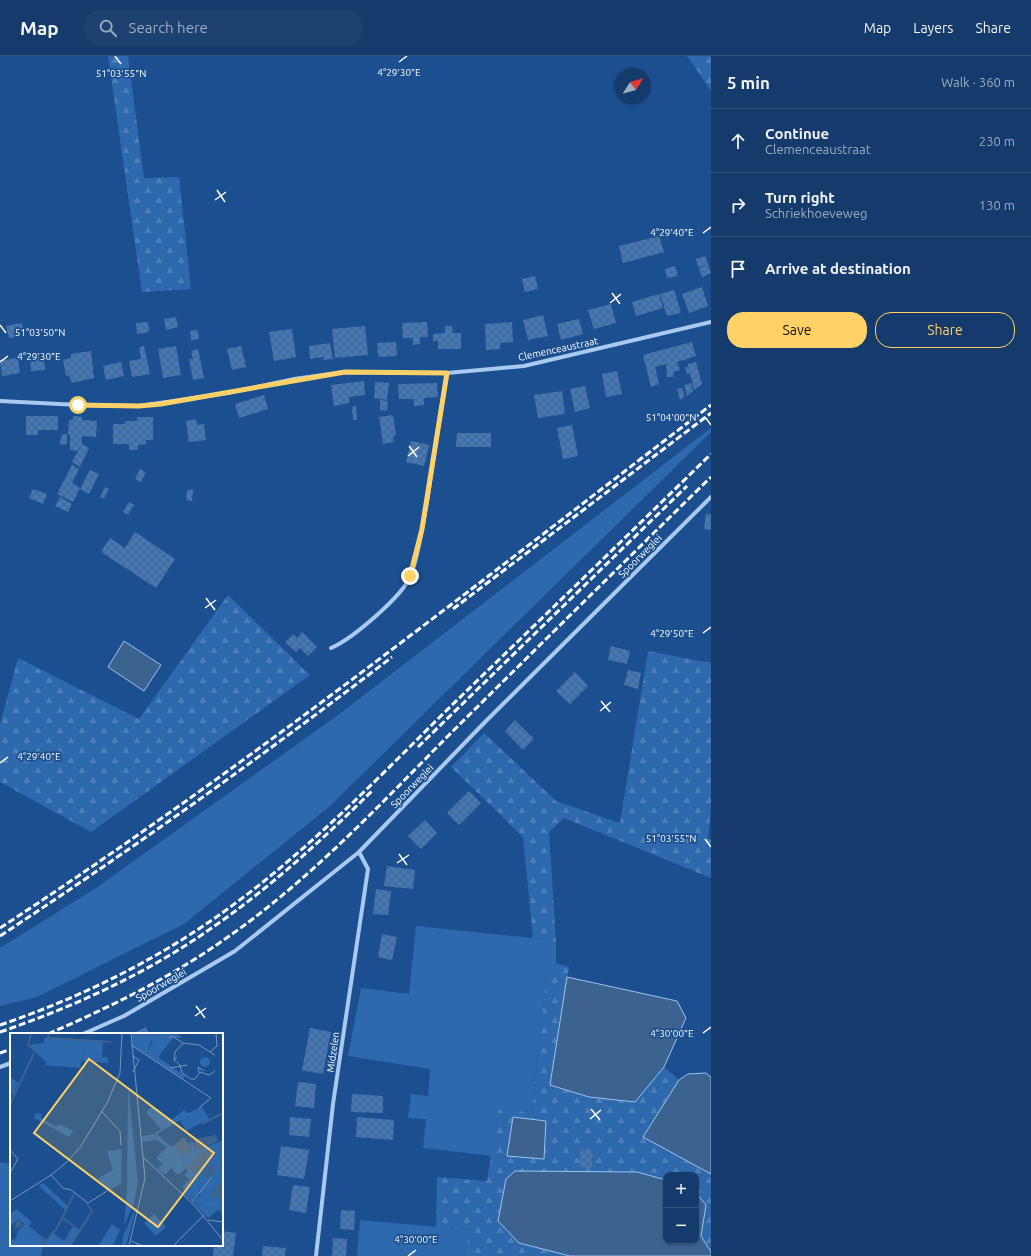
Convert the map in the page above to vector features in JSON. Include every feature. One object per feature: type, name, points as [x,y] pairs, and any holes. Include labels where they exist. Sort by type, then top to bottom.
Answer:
[{"type":"street","name":"Clemenceaustraat","points":[[0,401],[139,406],[228,393],[294,379],[345,372],[447,373],[524,366],[711,322]]},
{"type":"street","points":[[331,648],[339,644],[382,610],[401,592],[410,576],[422,529],[447,373]]},
{"type":"street","name":"Spoorweglei","points":[[85,1033],[124,1016],[235,951],[359,852],[484,723],[711,497]]},
{"type":"street","name":"Midzelen","points":[[316,1256],[333,1104],[368,869],[359,852]]},
{"type":"street","points":[[0,1067],[10,1063]]},
{"type":"green space","points":[[108,56],[128,56],[144,178],[179,177],[191,289],[142,292]]},
{"type":"green space","points":[[687,56],[711,56],[711,91]]},
{"type":"green space","points":[[711,428],[711,432],[330,806],[184,924],[37,997],[0,1006],[0,948],[96,888],[338,715]]},
{"type":"green space","points":[[228,595],[310,675],[91,832],[0,782],[0,725],[18,658],[139,719]]},
{"type":"green space","points":[[648,651],[711,663],[711,806],[708,839],[711,840],[711,878],[564,818],[549,832],[556,942],[533,938],[523,837],[451,767],[484,733],[556,801],[620,823]]},
{"type":"green space","points":[[416,926],[533,938],[556,942],[556,964],[548,962],[532,1112],[498,1110],[492,1156],[423,1148],[426,1119],[408,1118],[411,1094],[428,1096],[430,1069],[348,1056],[361,988],[409,994]]},
{"type":"green space","points":[[548,961],[569,967],[550,1085],[635,1102],[664,1067],[679,1080],[643,1137],[711,1174],[711,1252],[701,1236],[706,1205],[699,1197],[699,1172],[663,1172],[663,1179],[637,1172],[519,1243],[570,1256],[463,1256],[471,1230],[436,1227],[437,1177],[487,1181],[498,1110],[532,1112]],"holes":[[[580,1149],[593,1150],[592,1167],[580,1167]]]},
{"type":"green space","points":[[0,1162],[10,1164],[10,1246],[43,1246],[41,1256],[0,1256]]},
{"type":"green space","points":[[360,1220],[471,1230],[463,1256],[357,1256]]},
{"type":"shaded area","points":[[124,641],[161,665],[144,691],[108,667]]},
{"type":"shaded area","points":[[567,977],[677,1001],[686,1018],[664,1067],[635,1102],[589,1097],[550,1085]]},
{"type":"shaded area","points":[[706,1073],[711,1077],[711,1174],[643,1137],[679,1080],[688,1074]]},
{"type":"shaded area","points":[[513,1117],[546,1121],[544,1159],[507,1156]]},
{"type":"shaded area","points":[[515,1171],[637,1172],[663,1179],[663,1244],[699,1244],[699,1197],[706,1205],[701,1236],[711,1252],[711,1256],[570,1256],[519,1243],[498,1221],[506,1179]]},
{"type":"building","points":[[659,236],[664,252],[623,263],[619,246]]},
{"type":"building","points":[[705,256],[711,273],[702,277],[699,268],[708,265],[698,267],[696,259]]},
{"type":"building","points":[[675,266],[678,276],[667,278],[665,269]]},
{"type":"building","points":[[535,276],[538,289],[525,292],[522,279]]},
{"type":"building","points":[[702,287],[708,306],[689,313],[682,294]]},
{"type":"building","points":[[674,290],[681,313],[667,316],[660,294]]},
{"type":"building","points":[[659,294],[663,308],[636,316],[632,302]]},
{"type":"building","points":[[611,304],[616,323],[594,329],[588,310]]},
{"type":"building","points":[[543,315],[548,336],[528,340],[523,320]]},
{"type":"building","points":[[176,317],[178,327],[166,330],[164,319]]},
{"type":"building","points":[[579,319],[583,334],[561,340],[557,324]]},
{"type":"building","points":[[148,322],[149,332],[137,334],[136,323]]},
{"type":"building","points":[[427,322],[428,337],[420,337],[420,344],[413,345],[413,338],[403,338],[402,323]]},
{"type":"building","points":[[512,322],[513,342],[500,343],[500,349],[486,350],[485,324]]},
{"type":"building","points":[[22,323],[24,336],[9,338],[6,326]]},
{"type":"building","points":[[365,326],[368,355],[335,358],[332,329]]},
{"type":"building","points":[[445,326],[452,326],[453,333],[461,333],[461,349],[438,349],[438,341],[433,341],[433,334],[445,333]]},
{"type":"building","points":[[292,329],[296,357],[274,361],[269,332]]},
{"type":"building","points":[[198,330],[199,339],[191,340],[190,331]]},
{"type":"building","points":[[396,342],[397,356],[378,357],[377,343]]},
{"type":"building","points":[[692,342],[696,356],[677,362],[680,370],[673,372],[674,377],[667,377],[666,364],[655,367],[659,384],[651,387],[643,355]]},
{"type":"building","points":[[330,343],[333,359],[324,360],[323,357],[310,359],[309,346]]},
{"type":"building","points":[[144,346],[150,374],[132,377],[129,361],[141,359],[139,347]]},
{"type":"building","points":[[176,346],[181,375],[163,378],[158,349]]},
{"type":"building","points":[[241,346],[246,367],[232,370],[227,349]]},
{"type":"building","points":[[198,349],[204,378],[193,380],[189,359],[193,359],[191,351]]},
{"type":"building","points":[[91,351],[94,378],[72,383],[69,375],[66,376],[63,360],[71,358],[71,354]]},
{"type":"building","points":[[44,355],[45,370],[31,371],[30,356]]},
{"type":"building","points":[[18,358],[20,373],[2,376],[0,360]]},
{"type":"building","points":[[121,362],[124,376],[106,380],[103,366]]},
{"type":"building","points":[[696,362],[702,384],[694,390],[690,373],[687,374],[685,367],[688,367],[688,364]]},
{"type":"building","points":[[617,371],[622,394],[606,397],[602,374]]},
{"type":"building","points":[[364,381],[365,395],[349,397],[349,403],[334,406],[331,385]]},
{"type":"building","points":[[375,382],[389,383],[387,400],[374,398]]},
{"type":"building","points":[[437,383],[438,397],[424,398],[424,405],[414,406],[414,399],[399,399],[398,384]]},
{"type":"building","points":[[691,383],[693,391],[687,396],[684,385]]},
{"type":"building","points":[[585,386],[590,408],[575,412],[570,389]]},
{"type":"building","points":[[682,388],[685,397],[680,400],[677,389]]},
{"type":"building","points":[[562,391],[565,414],[538,418],[534,395]]},
{"type":"building","points":[[264,395],[268,409],[239,418],[235,404]]},
{"type":"building","points":[[380,400],[388,401],[387,411],[380,410]]},
{"type":"building","points":[[356,406],[357,420],[353,420],[352,407]]},
{"type":"building","points":[[393,415],[396,435],[393,436],[394,442],[383,444],[379,417]]},
{"type":"building","points":[[26,416],[58,416],[58,430],[38,430],[38,435],[26,435]]},
{"type":"building","points":[[73,416],[82,417],[82,420],[97,421],[96,437],[82,436],[82,444],[77,451],[70,450],[70,435],[68,435],[69,420],[73,420]]},
{"type":"building","points":[[137,417],[153,417],[153,440],[146,440],[146,444],[138,445],[138,450],[129,450],[129,444],[113,444],[113,424],[125,424],[125,421],[137,421]]},
{"type":"building","points":[[196,419],[197,425],[204,424],[206,440],[189,442],[186,421]]},
{"type":"building","points":[[572,425],[578,456],[563,459],[557,428]]},
{"type":"building","points":[[457,433],[491,433],[491,447],[456,447]]},
{"type":"building","points":[[67,434],[67,444],[59,445],[62,435]]},
{"type":"building","points":[[411,441],[429,445],[424,466],[406,462]]},
{"type":"building","points":[[82,444],[89,448],[80,467],[72,462]]},
{"type":"building","points":[[72,465],[79,469],[72,483],[80,488],[73,502],[57,494]]},
{"type":"building","points":[[140,469],[146,472],[141,482],[135,479]]},
{"type":"building","points":[[90,470],[99,474],[89,494],[80,489]]},
{"type":"building","points":[[105,487],[109,489],[104,499],[100,497]]},
{"type":"building","points":[[33,489],[47,494],[43,504],[29,498]]},
{"type":"building","points":[[187,490],[193,490],[192,501],[186,500]]},
{"type":"building","points":[[60,497],[72,504],[68,512],[55,506]]},
{"type":"building","points":[[129,502],[134,505],[128,515],[123,512]]},
{"type":"building","points":[[706,514],[711,514],[711,530],[704,529]]},
{"type":"building","points":[[135,532],[175,559],[156,588],[101,552],[110,538],[125,548]]},
{"type":"building","points":[[302,632],[317,647],[308,656],[300,648],[296,652],[285,642],[293,634],[297,638]]},
{"type":"building","points":[[611,646],[630,651],[627,664],[608,660]]},
{"type":"building","points":[[628,670],[641,673],[638,689],[624,685]]},
{"type":"building","points":[[575,672],[588,686],[570,704],[556,691]]},
{"type":"building","points":[[515,720],[534,739],[523,750],[505,731]]},
{"type":"building","points":[[469,791],[481,803],[459,825],[447,813]]},
{"type":"building","points":[[425,820],[437,833],[421,849],[408,836]]},
{"type":"building","points":[[387,866],[415,870],[413,889],[384,886]]},
{"type":"building","points":[[376,889],[391,891],[388,915],[373,914]]},
{"type":"building","points":[[382,934],[397,937],[392,960],[378,957]]},
{"type":"building","points":[[146,1027],[149,1033],[134,1033]]},
{"type":"building","points":[[310,1028],[331,1032],[323,1074],[302,1070]]},
{"type":"building","points":[[298,1082],[316,1084],[314,1108],[295,1106]]},
{"type":"building","points":[[352,1094],[383,1096],[383,1113],[351,1112]]},
{"type":"building","points":[[290,1117],[311,1119],[309,1137],[289,1135]]},
{"type":"building","points":[[357,1117],[394,1120],[393,1140],[356,1137]]},
{"type":"building","points":[[281,1146],[309,1150],[304,1179],[277,1175]]},
{"type":"building","points":[[580,1149],[593,1150],[592,1168],[580,1167]]},
{"type":"building","points":[[293,1185],[310,1187],[306,1213],[289,1210]]},
{"type":"building","points":[[341,1210],[355,1211],[354,1230],[340,1229]]},
{"type":"building","points":[[223,1231],[236,1233],[233,1256],[213,1256],[214,1246],[223,1246]]},
{"type":"building","points":[[333,1238],[347,1239],[346,1256],[332,1256]]},
{"type":"building","points":[[263,1246],[286,1248],[285,1256],[262,1256]]},
{"type":"railway","points":[[0,928],[92,867],[272,739],[448,607],[711,405]]},
{"type":"railway","points":[[453,609],[711,413]]},
{"type":"railway","points":[[0,1025],[32,1014],[93,988],[153,957],[210,922],[266,880],[348,807],[711,454]]},
{"type":"railway","points":[[50,1033],[139,991],[183,966],[225,939],[288,891],[375,810],[458,726],[711,477]]},
{"type":"railway","points":[[418,747],[687,486]]},
{"type":"railway","points":[[0,936],[100,869],[198,800],[296,730],[392,657]]},
{"type":"railway","points":[[0,1032],[57,1011],[112,986],[139,973],[191,942],[258,894],[335,827],[372,791]]},
{"type":"railway","points":[[0,1053],[10,1049]]},
{"type":"route","points":[[78,405],[139,406],[161,404],[228,393],[294,379],[345,372],[447,373],[422,529],[410,576]]}]
